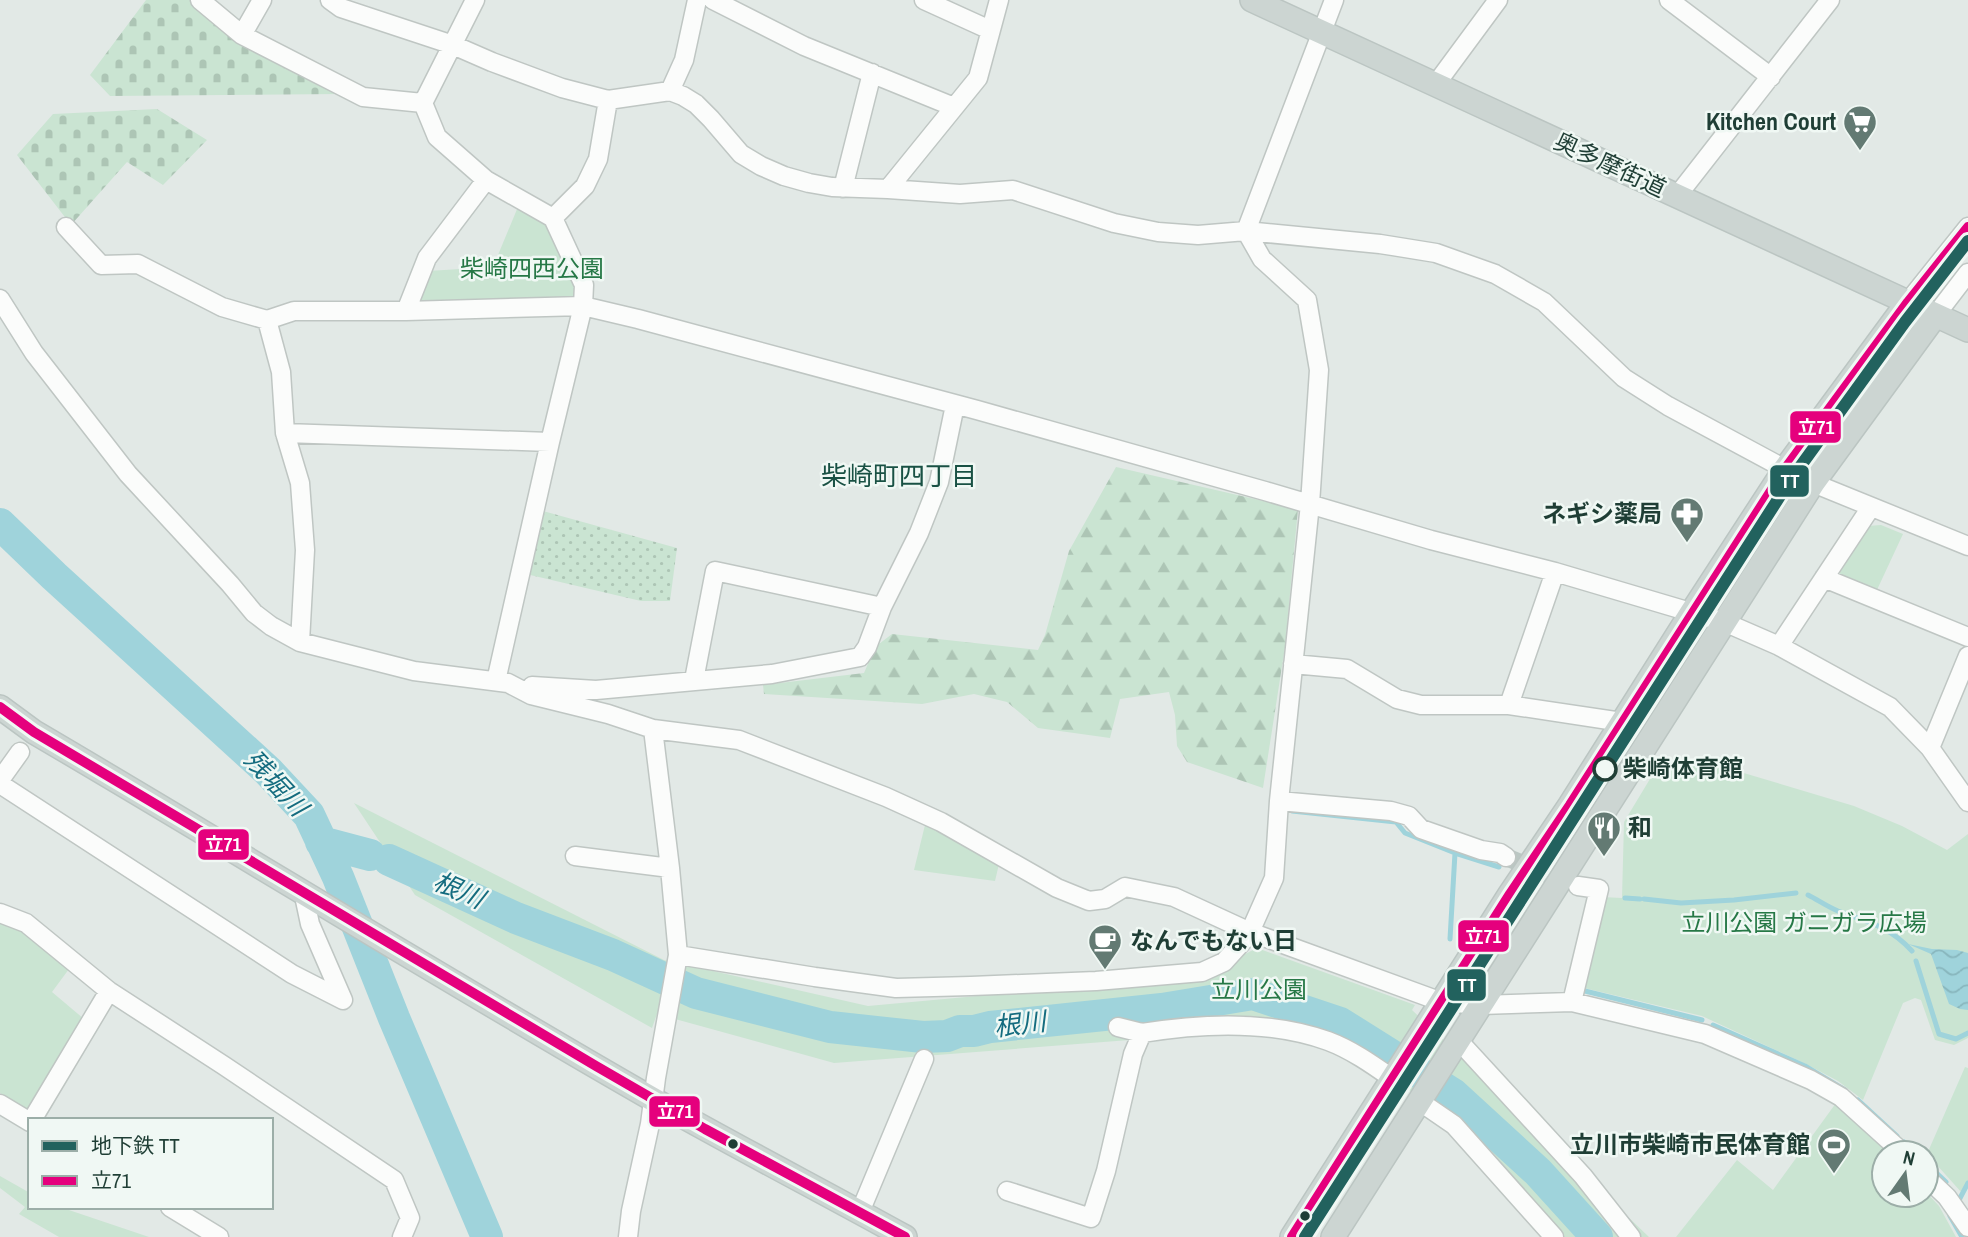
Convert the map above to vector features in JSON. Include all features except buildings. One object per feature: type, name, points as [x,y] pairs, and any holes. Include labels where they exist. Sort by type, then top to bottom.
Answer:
[{"type":"main road","name":"奥多摩街道","points":[[1252,0],[1968,330]]},
{"type":"main road","points":[[1292,1237],[1785,469],[1908,302]]},
{"type":"main road","points":[[1333,1237],[1812,483],[1935,316]]},
{"type":"main road","points":[[0,707],[34,732],[429,969],[653,1099],[905,1237]]},
{"type":"street","points":[[200,0],[242,35],[363,97],[423,103]]},
{"type":"street","points":[[242,35],[262,0]]},
{"type":"street","points":[[330,0],[341,8],[453,45],[562,88],[608,100],[670,91],[696,104],[741,154],[784,176],[809,183],[843,188],[960,194],[1013,190],[1114,223],[1158,232],[1198,235],[1246,231],[1380,244],[1436,253],[1495,274],[1544,302],[1624,378],[1668,406],[1785,469]]},
{"type":"street","points":[[475,0],[423,103],[437,137],[486,180],[553,218],[584,285],[583,306],[550,442],[502,682]]},
{"type":"street","points":[[670,91],[684,60],[698,0]]},
{"type":"street","points":[[713,0],[804,46],[954,107]]},
{"type":"street","points":[[924,0],[990,30]]},
{"type":"street","points":[[888,189],[978,78],[999,0]]},
{"type":"street","points":[[1246,231],[1334,0]]},
{"type":"street","points":[[1436,84],[1498,0]]},
{"type":"street","points":[[1669,0],[1771,77]]},
{"type":"street","points":[[1677,196],[1830,0]]},
{"type":"street","points":[[843,188],[872,74]]},
{"type":"street","points":[[553,218],[585,186],[598,159],[608,100]]},
{"type":"street","points":[[406,311],[427,258],[486,180]]},
{"type":"street","points":[[1908,302],[1968,227]]},
{"type":"street","points":[[66,228],[101,265],[138,264],[222,307],[267,320],[294,311],[583,306],[955,405],[1692,612],[1724,622],[1779,646],[1890,707],[1930,748],[1968,802]]},
{"type":"street","points":[[678,955],[895,988],[985,986],[1096,981],[1202,972],[1224,962],[1250,932],[1274,878],[1279,801],[1310,504],[1319,370],[1307,300],[1262,259],[1246,231]]},
{"type":"street","points":[[1935,316],[1968,273]]},
{"type":"street","points":[[0,299],[34,353],[128,474],[254,613],[271,626],[300,642],[414,671],[551,688],[596,690],[772,674],[860,657],[919,533],[939,482],[955,405]]},
{"type":"street","points":[[267,320],[281,372],[285,433],[300,483],[305,550],[300,642]]},
{"type":"street","points":[[285,433],[550,442]]},
{"type":"street","points":[[1812,483],[1968,546]]},
{"type":"street","points":[[1779,646],[1871,507]]},
{"type":"street","points":[[694,680],[715,571],[882,607]]},
{"type":"street","points":[[1509,705],[1555,572]]},
{"type":"street","points":[[1824,578],[1968,638]]},
{"type":"street","points":[[1930,748],[1968,656]]},
{"type":"street","points":[[1293,664],[1347,669],[1397,699],[1422,705],[1509,705],[1622,722]]},
{"type":"street","points":[[502,682],[531,695],[608,714],[653,729],[739,740],[886,797],[941,822],[1057,888],[1089,901],[1105,899],[1125,887],[1174,897],[1250,932],[1442,1002],[1572,1002],[1705,1034],[1811,1080],[1841,1097],[1888,1139]]},
{"type":"street","points":[[628,1237],[678,955],[653,729]]},
{"type":"street","points":[[20,752],[0,782],[292,974],[342,1000],[310,924],[303,891]]},
{"type":"street","points":[[1279,801],[1409,816],[1421,829],[1506,857]]},
{"type":"street","points":[[575,856],[670,868]]},
{"type":"street","points":[[1572,1002],[1600,890],[1578,887]]},
{"type":"street","points":[[0,913],[26,923],[109,991],[394,1180],[410,1218],[402,1237]]},
{"type":"street","points":[[33,1118],[109,991]]},
{"type":"street","points":[[1118,1027],[1143,1033],[1177,1027],[1229,1026],[1296,1031],[1331,1042],[1394,1078]]},
{"type":"street","points":[[1007,1191],[1091,1218],[1106,1171],[1133,1054],[1143,1033]]},
{"type":"street","points":[[1456,1043],[1583,1176],[1631,1237]]},
{"type":"street","points":[[860,1212],[924,1059]]},
{"type":"street","points":[[1421,1098],[1454,1125],[1554,1237]]},
{"type":"street","points":[[0,1104],[28,1119]]},
{"type":"street","points":[[1940,1190],[1968,1227]]},
{"type":"street","points":[[173,1209],[219,1237]]},
{"type":"green space","points":[[146,0],[190,0],[240,42],[341,94],[110,96],[90,75]]},
{"type":"green space","points":[[157,109],[207,140],[163,185],[127,162],[71,225],[17,155],[53,114]]},
{"type":"green space","name":"柴崎四西公園","points":[[520,202],[548,216],[580,285],[575,305],[417,309],[428,271],[493,267]]},
{"type":"green space","points":[[1116,467],[1298,509],[1285,647],[1263,788],[1187,762],[1177,746],[1175,715],[1169,692],[1120,699],[1110,738],[1038,728],[1007,702],[974,694],[922,704],[764,694],[763,685],[864,673],[875,647],[892,634],[1038,650],[1045,635],[1069,551]]},
{"type":"green space","points":[[543,511],[677,548],[670,601],[641,601],[526,574]]},
{"type":"green space","points":[[1881,525],[1903,534],[1876,592],[1841,577],[1839,570],[1868,526]]},
{"type":"green space","name":"立川公園 ガニガラ広場","points":[[1662,759],[1737,771],[1854,806],[1902,826],[1947,850],[1968,834],[1968,1038],[1954,1045],[1935,1040],[1921,1000],[1915,998],[1903,1003],[1863,1100],[1838,1081],[1806,1064],[1702,1016],[1580,987],[1602,897],[1622,898],[1624,822]]},
{"type":"green space","name":"立川公園","points":[[354,803],[664,960],[868,1006],[1204,975],[1257,948],[1415,1005],[1412,1010],[1649,1237],[1562,1237],[1446,1111],[1297,1027],[834,1063],[657,1014],[652,1028],[415,895]]},
{"type":"green space","points":[[925,825],[999,864],[995,881],[914,870]]},
{"type":"green space","points":[[0,920],[24,928],[69,969],[52,992],[84,1019],[28,1112],[0,1093]]},
{"type":"green space","points":[[1965,1067],[1968,1068],[1968,1188],[1962,1193],[1940,1168],[1940,1139],[1934,1139]]},
{"type":"green space","name":"立川市柴崎市民体育館","points":[[1836,1103],[1876,1139],[1870,1139],[1870,1209],[1940,1208],[1956,1237],[1676,1237],[1737,1160],[1773,1190]]},
{"type":"green space","points":[[0,1176],[28,1192],[28,1209],[66,1209],[149,1237],[59,1237],[19,1214],[25,1207],[0,1188]]},
{"type":"water","points":[[1908,944],[1968,953],[1968,1010],[1949,1004],[1931,954]]},
{"type":"waterway","name":"残堀川","points":[[0,524],[268,771],[309,815],[338,877],[394,1018],[487,1237]]},
{"type":"waterway","points":[[1292,811],[1396,822],[1405,833],[1455,853],[1450,939]]},
{"type":"waterway","name":"根川","points":[[321,842],[370,855]]},
{"type":"waterway","points":[[1455,853],[1499,867]]},
{"type":"waterway","name":"根川","points":[[389,860],[516,918],[613,955],[696,993],[830,1027],[923,1037],[947,1036],[960,1031],[1162,1009],[1253,994],[1340,1023],[1453,1094],[1538,1172],[1597,1237]]},
{"type":"waterway","points":[[1644,899],[1681,903],[1796,893]]},
{"type":"waterway","points":[[1808,895],[1834,909],[1886,930],[1912,951]]},
{"type":"waterway","points":[[1625,898],[1640,899]]},
{"type":"waterway","points":[[1916,961],[1939,1034],[1956,1039],[1968,1033]]},
{"type":"waterway","points":[[1581,990],[1702,1020]]},
{"type":"waterway","points":[[1713,1025],[1805,1066],[1845,1090]]},
{"type":"waterway","points":[[1858,1100],[1897,1136]]},
{"type":"waterway","points":[[1940,1176],[1946,1182]]},
{"type":"waterway","points":[[1958,1202],[1968,1183]]},
{"type":"waterway","points":[[1950,1216],[1962,1237]]},
{"type":"tunnel","points":[[1506,857],[1571,884]]},
{"type":"metro line","name":"TT","points":[[1305,1237],[1789,482],[1905,322],[1968,241]]},
{"type":"transit line","name":"立71","points":[[1292,1237],[1785,469],[1908,302],[1968,227]]},
{"type":"transit line","name":"立71","points":[[0,707],[34,732],[596,1066],[705,1129],[905,1237]]},
{"type":"place","name":"Kitchen Court","points":[[1860,152]]},
{"type":"place","name":"ネギシ薬局","points":[[1687,544]]},
{"type":"place","name":"柴崎体育館","points":[[1605,769]]},
{"type":"place","name":"和","points":[[1604,858]]},
{"type":"place","name":"なんでもない日","points":[[1105,971]]},
{"type":"place","name":"立川市柴崎市民体育館","points":[[1834,1175]]},
{"type":"district","name":"柴崎町四丁目","points":[[899,476]]}]
